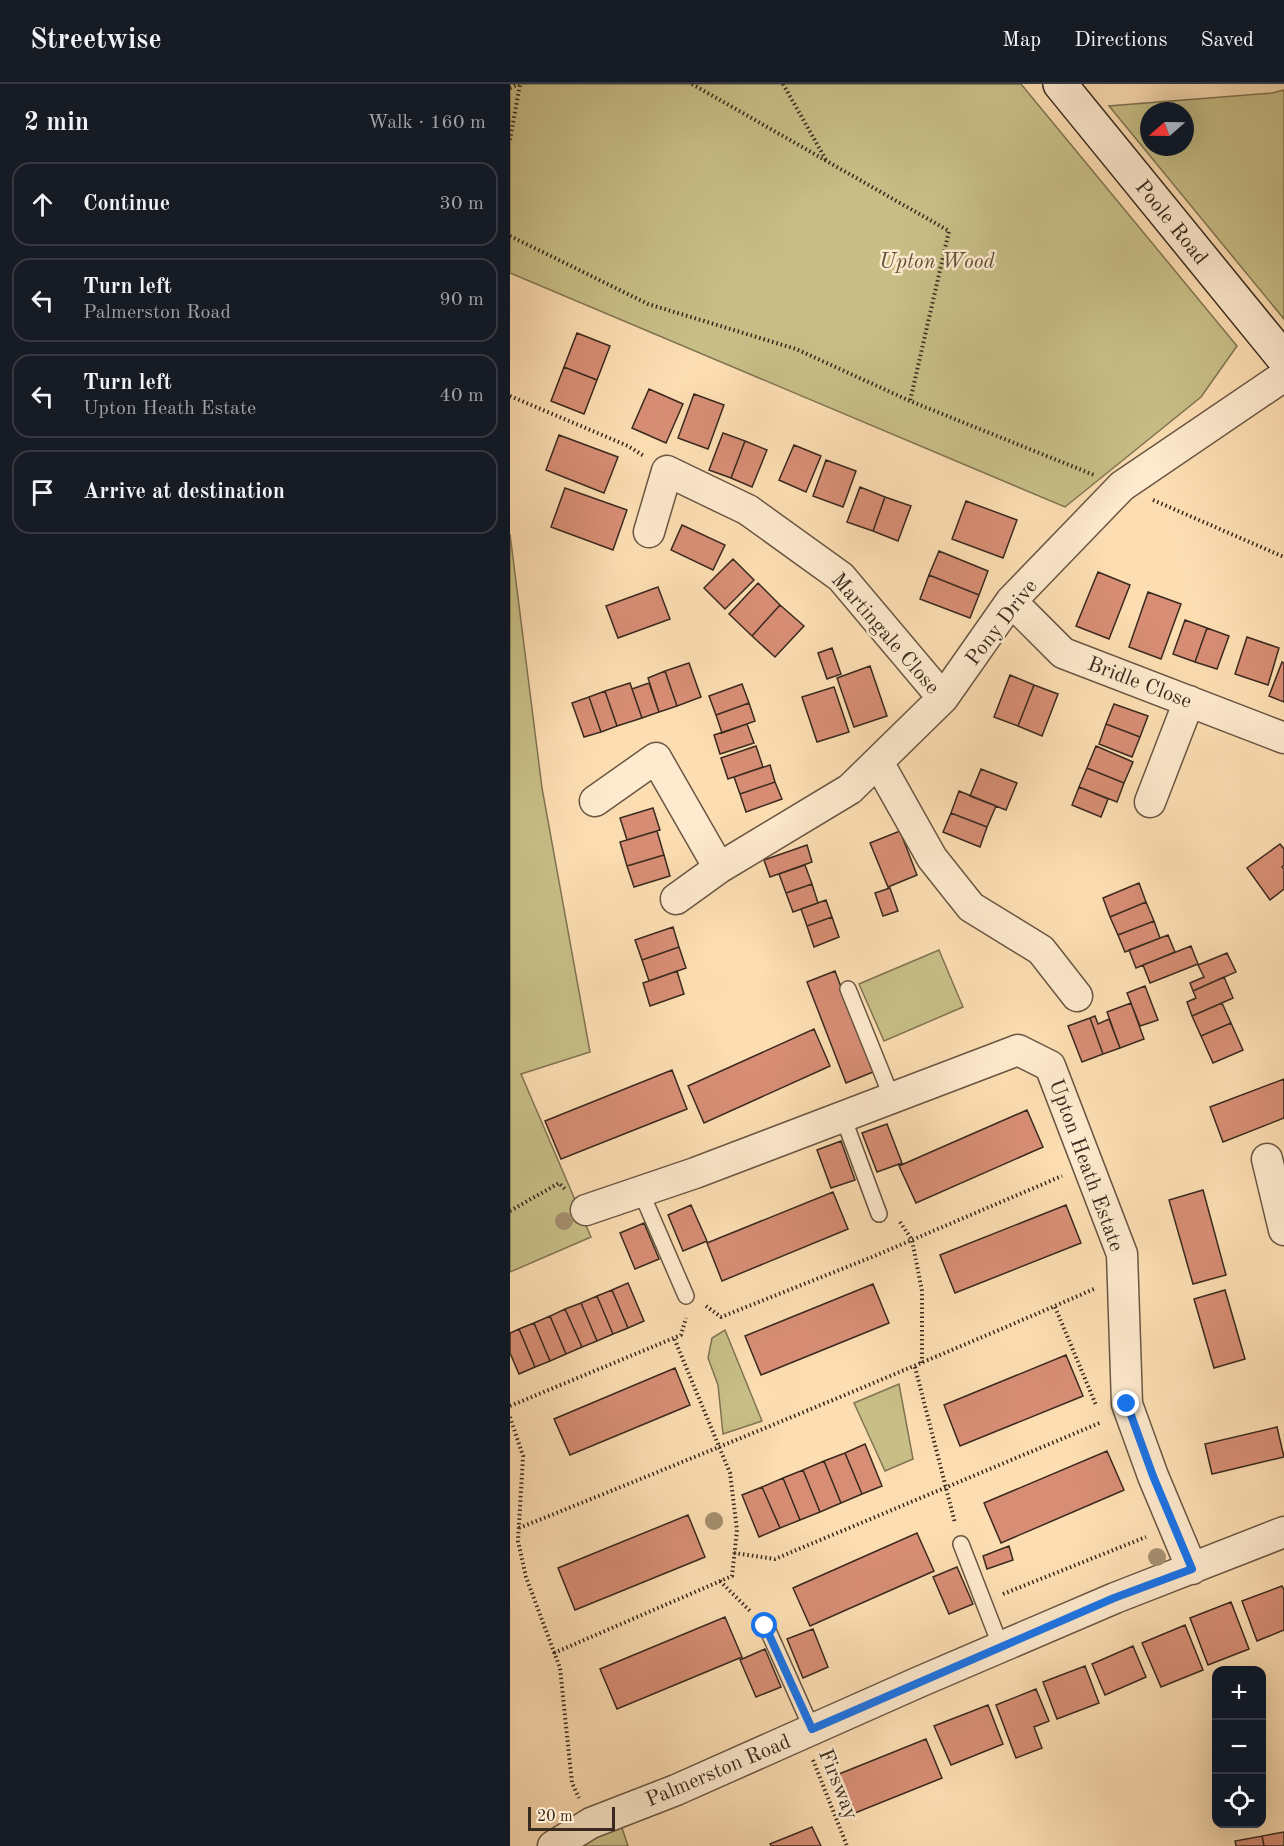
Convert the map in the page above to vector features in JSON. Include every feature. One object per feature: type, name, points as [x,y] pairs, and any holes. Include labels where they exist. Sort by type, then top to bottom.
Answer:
[{"type":"main road","name":"Poole Road","points":[[1059,84],[1284,359]]},
{"type":"street","name":"Pony Drive","points":[[676,899],[719,868],[850,789],[943,698],[1011,601],[1122,486],[1284,376]]},
{"type":"street","points":[[649,532],[667,471]]},
{"type":"street","name":"Martingale Close","points":[[667,471],[748,510],[841,577],[943,698]]},
{"type":"street","name":"Bridle Close","points":[[1011,601],[1063,653],[1284,738]]},
{"type":"street","points":[[1150,802],[1189,701]]},
{"type":"street","points":[[595,801],[656,758],[719,868]]},
{"type":"street","points":[[878,762],[932,858],[971,907],[1041,950],[1077,996]]},
{"type":"street","name":"Upton Heath Estate","points":[[586,1210],[695,1173],[1018,1050],[1050,1066],[1075,1172],[1122,1254],[1127,1404],[1153,1476],[1192,1569]]},
{"type":"street","points":[[1267,1160],[1284,1230]]},
{"type":"street","name":"Palmerston Road","points":[[553,1846],[591,1823],[676,1790],[1114,1598],[1284,1532]]},
{"type":"lane","points":[[848,989],[892,1098]]},
{"type":"lane","points":[[843,1117],[879,1214]]},
{"type":"lane","points":[[641,1192],[686,1296]]},
{"type":"lane","points":[[961,1544],[1001,1647]]},
{"type":"lane","points":[[765,1626],[807,1731]]},
{"type":"path","points":[[510,88],[519,84]]},
{"type":"path","points":[[510,140],[519,84]]},
{"type":"path","points":[[692,84],[949,231],[910,401]]},
{"type":"path","points":[[783,84],[826,161]]},
{"type":"path","points":[[510,236],[648,304],[796,349],[910,401],[1122,486],[1284,557]]},
{"type":"path","points":[[510,396],[628,446],[667,471]]},
{"type":"path","points":[[1066,1187],[1075,1172]]},
{"type":"path","points":[[698,1309],[708,1306],[721,1317],[1075,1172]]},
{"type":"path","points":[[510,1211],[560,1183],[586,1210]]},
{"type":"path","points":[[879,1214],[897,1217],[912,1240],[922,1290],[922,1364]]},
{"type":"path","points":[[519,1528],[915,1367],[1096,1288]]},
{"type":"path","points":[[734,1553],[775,1559],[1103,1422],[1054,1306]]},
{"type":"path","points":[[510,1406],[681,1335],[688,1312]]},
{"type":"path","points":[[554,1653],[732,1576],[737,1530],[730,1473],[674,1338]]},
{"type":"path","points":[[915,1367],[961,1544]]},
{"type":"path","points":[[510,1417],[523,1456],[518,1541],[526,1577],[560,1668],[572,1784],[591,1823]]},
{"type":"path","points":[[983,1602],[1150,1535]]},
{"type":"path","points":[[720,1581],[765,1626]]},
{"type":"path","name":"Firsway","points":[[807,1731],[847,1846]]},
{"type":"green space","name":"Upton Wood","points":[[510,84],[1021,84],[1237,346],[1201,397],[1065,507],[510,273]]},
{"type":"green space","points":[[1284,90],[1284,319],[1150,156],[1194,156],[1194,102],[1159,102],[1272,93]]},
{"type":"green space","points":[[1140,104],[1140,144],[1109,106]]},
{"type":"green space","points":[[510,534],[542,788],[590,1052],[521,1074],[591,1237],[510,1272]]},
{"type":"green space","points":[[939,950],[963,1007],[884,1041],[859,984]]},
{"type":"green space","points":[[725,1330],[762,1421],[723,1434],[718,1385],[708,1358],[712,1338]]},
{"type":"green space","points":[[899,1384],[913,1459],[885,1471],[854,1403]]},
{"type":"green space","points":[[617,1813],[628,1846],[553,1846]]},
{"type":"building","points":[[577,333],[610,346],[597,380],[564,367]]},
{"type":"building","points":[[564,367],[597,380],[584,414],[551,401]]},
{"type":"building","points":[[649,389],[683,404],[666,443],[632,428]]},
{"type":"building","points":[[694,394],[724,405],[708,449],[678,438]]},
{"type":"building","points":[[723,433],[745,441],[731,478],[709,470]]},
{"type":"building","points":[[559,435],[618,457],[604,493],[546,470]]},
{"type":"building","points":[[745,441],[767,450],[752,487],[731,478]]},
{"type":"building","points":[[794,445],[821,456],[806,492],[779,480]]},
{"type":"building","points":[[826,460],[856,471],[843,507],[813,496]]},
{"type":"building","points":[[860,487],[885,497],[873,531],[847,522]]},
{"type":"building","points":[[565,488],[627,510],[613,550],[551,527]]},
{"type":"building","points":[[885,497],[911,506],[898,541],[873,531]]},
{"type":"building","points":[[966,501],[1017,520],[1003,558],[952,539]]},
{"type":"building","points":[[682,525],[725,545],[713,570],[671,550]]},
{"type":"building","points":[[939,551],[988,571],[979,595],[929,575]]},
{"type":"building","points":[[733,559],[754,580],[725,609],[704,588]]},
{"type":"building","points":[[1098,572],[1130,585],[1109,639],[1076,626]]},
{"type":"building","points":[[929,575],[979,595],[970,618],[920,599]]},
{"type":"building","points":[[758,583],[780,605],[752,636],[729,614]]},
{"type":"building","points":[[658,587],[670,619],[618,638],[606,606]]},
{"type":"building","points":[[1148,592],[1181,604],[1161,659],[1129,647]]},
{"type":"building","points":[[780,605],[804,626],[775,657],[752,636]]},
{"type":"building","points":[[1185,620],[1207,628],[1195,662],[1173,654]]},
{"type":"building","points":[[1207,628],[1229,636],[1217,669],[1195,662]]},
{"type":"building","points":[[1247,637],[1279,648],[1268,685],[1235,674]]},
{"type":"building","points":[[832,648],[841,674],[827,679],[818,653]]},
{"type":"building","points":[[1282,662],[1284,663],[1284,702],[1269,696]]},
{"type":"building","points":[[689,663],[701,697],[677,706],[665,671]]},
{"type":"building","points":[[870,666],[887,716],[854,727],[837,678]]},
{"type":"building","points":[[665,671],[677,706],[659,712],[648,678]]},
{"type":"building","points":[[1010,675],[1034,685],[1018,726],[994,717]]},
{"type":"building","points":[[630,683],[642,718],[617,726],[605,691]]},
{"type":"building","points":[[649,683],[659,712],[642,718],[632,689]]},
{"type":"building","points":[[742,684],[749,703],[716,715],[709,696]]},
{"type":"building","points":[[1034,685],[1058,694],[1042,736],[1018,726]]},
{"type":"building","points":[[834,687],[849,732],[817,742],[802,697]]},
{"type":"building","points":[[605,691],[617,726],[601,732],[589,697]]},
{"type":"building","points":[[589,697],[601,732],[584,737],[572,703]]},
{"type":"building","points":[[749,703],[755,721],[722,733],[716,715]]},
{"type":"building","points":[[1114,704],[1148,716],[1140,737],[1106,724]]},
{"type":"building","points":[[747,724],[754,743],[720,754],[714,735]]},
{"type":"building","points":[[1106,724],[1140,737],[1132,757],[1099,744]]},
{"type":"building","points":[[756,746],[763,767],[728,779],[721,758]]},
{"type":"building","points":[[1096,746],[1133,762],[1124,783],[1087,768]]},
{"type":"building","points":[[770,765],[775,782],[740,794],[734,777]]},
{"type":"building","points":[[1087,768],[1124,783],[1117,802],[1079,787]]},
{"type":"building","points":[[981,769],[1017,783],[1006,810],[970,796]]},
{"type":"building","points":[[775,782],[782,799],[746,812],[740,794]]},
{"type":"building","points":[[1079,787],[1108,799],[1101,817],[1072,805]]},
{"type":"building","points":[[959,791],[996,806],[987,827],[951,813]]},
{"type":"building","points":[[653,808],[660,830],[627,840],[620,818]]},
{"type":"building","points":[[951,813],[987,827],[980,847],[943,832]]},
{"type":"building","points":[[657,831],[664,855],[627,866],[620,842]]},
{"type":"building","points":[[900,831],[917,875],[888,887],[870,843]]},
{"type":"building","points":[[1280,844],[1284,849],[1282,867],[1284,869],[1284,889],[1270,900],[1247,868]]},
{"type":"building","points":[[807,845],[812,862],[770,877],[764,860]]},
{"type":"building","points":[[664,855],[670,876],[634,887],[627,866]]},
{"type":"building","points":[[805,865],[812,884],[786,893],[779,874]]},
{"type":"building","points":[[1139,883],[1146,902],[1110,917],[1103,898]]},
{"type":"building","points":[[812,884],[818,903],[793,912],[786,893]]},
{"type":"building","points":[[890,888],[898,911],[883,916],[875,893]]},
{"type":"building","points":[[826,900],[832,917],[807,926],[801,909]]},
{"type":"building","points":[[1146,902],[1154,921],[1118,935],[1110,917]]},
{"type":"building","points":[[832,917],[839,937],[814,947],[807,926]]},
{"type":"building","points":[[1154,921],[1160,938],[1125,952],[1118,935]]},
{"type":"building","points":[[673,927],[679,947],[642,960],[635,940]]},
{"type":"building","points":[[1168,935],[1175,952],[1136,968],[1129,950]]},
{"type":"building","points":[[1191,946],[1198,964],[1150,983],[1143,965]]},
{"type":"building","points":[[679,947],[686,968],[649,981],[642,960]]},
{"type":"building","points":[[1227,953],[1236,972],[1193,991],[1190,983],[1204,977],[1198,965]]},
{"type":"building","points":[[677,971],[684,994],[650,1006],[643,983]]},
{"type":"building","points":[[835,971],[873,1072],[846,1083],[807,982]]},
{"type":"building","points":[[1224,977],[1233,998],[1192,1016],[1187,1002],[1196,998],[1193,991]]},
{"type":"building","points":[[1145,986],[1158,1020],[1140,1026],[1127,993]]},
{"type":"building","points":[[1131,1003],[1144,1039],[1120,1048],[1107,1012]]},
{"type":"building","points":[[1222,1003],[1231,1023],[1201,1036],[1192,1016]]},
{"type":"building","points":[[1095,1016],[1098,1024],[1109,1019],[1120,1048],[1103,1054],[1090,1018]]},
{"type":"building","points":[[1090,1018],[1103,1054],[1082,1062],[1068,1026]]},
{"type":"building","points":[[1231,1023],[1243,1050],[1213,1063],[1201,1036]]},
{"type":"building","points":[[814,1029],[830,1066],[704,1123],[688,1086]]},
{"type":"building","points":[[672,1070],[687,1109],[561,1159],[545,1121]]},
{"type":"building","points":[[1284,1079],[1284,1118],[1223,1142],[1210,1107]]},
{"type":"building","points":[[1027,1110],[1043,1147],[916,1203],[899,1166]]},
{"type":"building","points":[[887,1124],[902,1163],[877,1172],[862,1133]]},
{"type":"building","points":[[841,1141],[855,1180],[831,1188],[817,1150]]},
{"type":"building","points":[[1203,1190],[1226,1275],[1193,1284],[1169,1200]]},
{"type":"building","points":[[833,1192],[848,1229],[722,1281],[707,1243]]},
{"type":"building","points":[[691,1205],[707,1241],[683,1251],[668,1215]]},
{"type":"building","points":[[1066,1205],[1081,1243],[955,1293],[940,1255]]},
{"type":"building","points":[[644,1223],[659,1259],[635,1269],[620,1233]]},
{"type":"building","points":[[628,1283],[644,1321],[628,1328],[612,1290]]},
{"type":"building","points":[[873,1284],[889,1323],[761,1375],[745,1336]]},
{"type":"building","points":[[612,1290],[628,1328],[613,1334],[597,1296]]},
{"type":"building","points":[[1225,1290],[1245,1359],[1214,1368],[1194,1299]]},
{"type":"building","points":[[597,1296],[613,1334],[597,1341],[581,1303]]},
{"type":"building","points":[[581,1303],[597,1341],[582,1347],[565,1309]]},
{"type":"building","points":[[565,1309],[582,1347],[566,1354],[550,1316]]},
{"type":"building","points":[[550,1316],[566,1354],[550,1361],[534,1323]]},
{"type":"building","points":[[534,1323],[550,1361],[535,1367],[519,1329]]},
{"type":"building","points":[[519,1329],[535,1367],[519,1374],[510,1353],[510,1333]]},
{"type":"building","points":[[1066,1355],[1083,1396],[960,1446],[944,1405]]},
{"type":"building","points":[[675,1368],[690,1405],[570,1455],[554,1419]]},
{"type":"building","points":[[1277,1427],[1284,1457],[1212,1474],[1205,1444]]},
{"type":"building","points":[[865,1444],[882,1486],[862,1494],[845,1453]]},
{"type":"building","points":[[1107,1451],[1124,1490],[1001,1543],[984,1503]]},
{"type":"building","points":[[845,1453],[862,1494],[841,1503],[824,1461]]},
{"type":"building","points":[[824,1461],[841,1503],[820,1512],[803,1470]]},
{"type":"building","points":[[803,1470],[820,1512],[800,1520],[783,1478]]},
{"type":"building","points":[[783,1478],[800,1520],[780,1528],[762,1487]]},
{"type":"building","points":[[762,1487],[780,1528],[759,1537],[742,1495]]},
{"type":"building","points":[[688,1515],[705,1557],[575,1610],[558,1568]]},
{"type":"building","points":[[917,1533],[934,1571],[810,1626],[793,1588]]},
{"type":"building","points":[[1009,1546],[1013,1560],[987,1569],[983,1556]]},
{"type":"building","points":[[957,1567],[973,1604],[949,1614],[933,1577]]},
{"type":"building","points":[[1282,1586],[1284,1590],[1284,1630],[1257,1641],[1242,1601]]},
{"type":"building","points":[[1231,1602],[1249,1649],[1208,1665],[1190,1618]]},
{"type":"building","points":[[725,1617],[742,1657],[617,1709],[600,1669]]},
{"type":"building","points":[[1185,1625],[1203,1670],[1161,1687],[1142,1643]]},
{"type":"building","points":[[813,1629],[828,1667],[803,1678],[787,1639]]},
{"type":"building","points":[[1133,1646],[1146,1677],[1105,1695],[1092,1664]]},
{"type":"building","points":[[765,1649],[781,1687],[756,1697],[740,1660]]},
{"type":"building","points":[[1085,1666],[1099,1703],[1057,1719],[1043,1682]]},
{"type":"building","points":[[1036,1689],[1049,1721],[1034,1727],[1042,1748],[1016,1758],[996,1705]]},
{"type":"building","points":[[988,1705],[1003,1744],[951,1765],[934,1726]]},
{"type":"building","points":[[926,1739],[942,1778],[850,1815],[834,1776]]},
{"type":"building","points":[[812,1827],[821,1846],[771,1846],[770,1844]]},
{"type":"building","points":[[1284,1832],[1284,1846],[1264,1846],[1262,1836]]},
{"type":"building","points":[[1262,1836],[1264,1846],[1236,1846],[1235,1841]]},
{"type":"route","points":[[765,1626],[812,1729],[1114,1598],[1192,1569],[1153,1476],[1127,1404]]}]
